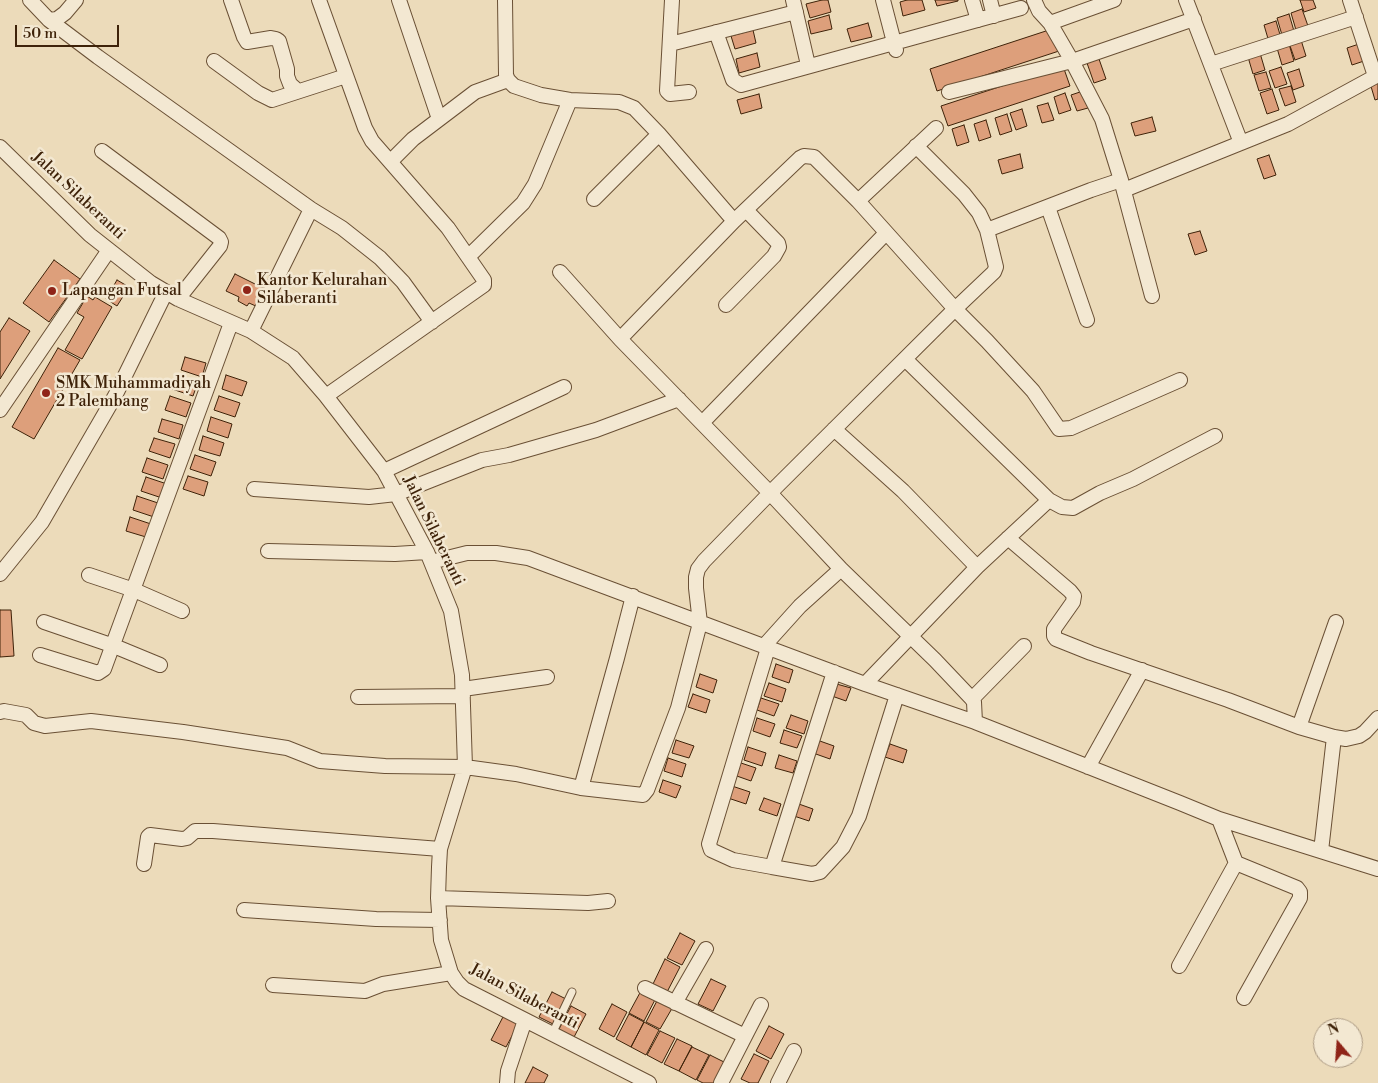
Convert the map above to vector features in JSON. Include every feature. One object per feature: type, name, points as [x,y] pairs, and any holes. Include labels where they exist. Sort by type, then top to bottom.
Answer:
[{"type":"street","points":[[30,0],[49,20],[98,57],[311,209],[342,228],[380,258],[404,282],[432,322]]},
{"type":"street","points":[[49,20],[57,19],[65,14],[76,0]]},
{"type":"street","points":[[231,0],[247,42],[271,38],[279,41],[290,84],[298,91]]},
{"type":"street","points":[[319,0],[365,128],[372,141],[448,228],[484,280],[484,285],[326,396]]},
{"type":"street","points":[[399,0],[439,119]]},
{"type":"street","points":[[505,0],[506,75],[514,86],[541,95],[570,100],[619,102],[634,108],[734,221]]},
{"type":"street","points":[[672,0],[668,93],[689,92]]},
{"type":"street","points":[[884,0],[895,47]]},
{"type":"street","points":[[972,0],[978,20]]},
{"type":"street","points":[[990,0],[994,16]]},
{"type":"street","points":[[1034,0],[1039,11],[1050,23],[1072,61],[1102,119],[1152,296]]},
{"type":"street","points":[[1050,23],[1114,0]]},
{"type":"street","points":[[1186,0],[1242,143]]},
{"type":"street","points":[[988,230],[1102,186],[1122,185],[1242,143],[1288,124],[1376,75],[1350,0]]},
{"type":"street","points":[[670,44],[716,32],[794,6],[808,66]]},
{"type":"street","points":[[716,32],[732,80],[741,85],[808,66],[895,47],[1020,8]]},
{"type":"street","points":[[1211,64],[1356,18]]},
{"type":"street","points":[[949,92],[1072,61],[1194,19]]},
{"type":"street","points":[[214,61],[269,100],[346,76]]},
{"type":"street","points":[[391,161],[413,138],[475,92],[508,80]]},
{"type":"street","points":[[468,257],[523,203],[535,184],[570,100]]},
{"type":"street","points":[[858,201],[936,128]]},
{"type":"street","points":[[594,199],[659,134]]},
{"type":"street","points":[[0,712],[26,715],[34,723],[45,726],[91,721],[287,748],[320,761],[385,766],[465,767],[516,774],[581,788],[643,795],[647,790],[678,708],[700,623],[696,588],[698,569],[770,492],[994,272],[996,267],[988,230],[979,213],[964,194],[916,146]]},
{"type":"street","name":"Jalan Silaberanti","points":[[0,147],[90,235],[151,283],[230,323],[251,331],[293,358],[326,396],[384,470],[429,557],[451,611],[462,675],[465,767],[440,849],[438,898],[441,940],[451,972],[464,989],[649,1083]]},
{"type":"street","points":[[0,574],[42,522],[172,295],[220,246],[221,242],[219,238],[102,151]]},
{"type":"street","points":[[620,339],[734,221],[804,156],[814,157],[819,160],[858,201],[955,309],[1028,385],[1059,429],[1071,428],[1180,380]]},
{"type":"street","points":[[1048,207],[1086,320]]},
{"type":"street","points":[[251,331],[311,209]]},
{"type":"street","points":[[726,305],[774,256],[779,247],[778,243],[746,210]]},
{"type":"street","points":[[702,423],[886,233]]},
{"type":"street","points":[[0,410],[109,250]]},
{"type":"street","points":[[560,272],[620,339],[770,492],[841,569],[911,636],[972,699],[974,702],[975,722]]},
{"type":"street","points":[[40,655],[98,673],[104,669],[114,646],[230,323]]},
{"type":"street","points":[[905,359],[1048,500],[1062,507],[1073,508],[1215,436]]},
{"type":"street","points":[[384,470],[564,387]]},
{"type":"street","points":[[254,489],[369,497],[396,494],[482,460],[596,430],[679,399]]},
{"type":"street","points":[[834,429],[903,491],[977,567]]},
{"type":"street","points":[[865,684],[977,567],[1048,500]]},
{"type":"street","points":[[1008,538],[1070,590],[1074,596],[1073,602],[1054,629],[1056,639],[1228,700],[1299,728],[1334,737],[1346,739],[1358,736],[1365,732],[1378,718]]},
{"type":"street","points":[[268,551],[395,554],[429,557],[466,553],[496,553],[528,558],[865,684],[975,722],[1180,802],[1218,819],[1378,869]]},
{"type":"street","points":[[841,569],[794,612],[766,647],[709,844],[710,850],[733,860],[772,868],[812,874],[820,872],[843,847],[859,816],[897,695]]},
{"type":"street","points":[[89,575],[134,590],[182,611]]},
{"type":"street","points":[[581,788],[633,596]]},
{"type":"street","points":[[44,622],[114,646],[160,665]]},
{"type":"street","points":[[1299,728],[1336,622]]},
{"type":"street","points":[[972,699],[1024,646]]},
{"type":"street","points":[[1088,767],[1142,670]]},
{"type":"street","points":[[772,868],[834,672]]},
{"type":"street","points":[[358,697],[463,693],[547,677]]},
{"type":"street","points":[[1321,851],[1334,737]]},
{"type":"street","points":[[1218,819],[1236,863],[1297,888],[1300,892],[1300,898],[1244,998]]},
{"type":"street","points":[[144,864],[148,837],[150,835],[182,839],[195,832],[212,831],[440,849]]},
{"type":"street","points":[[1179,966],[1236,863]]},
{"type":"street","points":[[438,898],[608,901]]},
{"type":"street","points":[[244,910],[376,919],[440,920]]},
{"type":"street","points":[[676,1003],[706,949]]},
{"type":"street","points":[[273,985],[365,990],[384,984],[451,972]]},
{"type":"street","points":[[645,988],[745,1036]]},
{"type":"street","points":[[721,1083],[760,1005]]},
{"type":"street","points":[[507,1083],[508,1071],[525,1020]]},
{"type":"street","points":[[778,1083],[794,1051]]},
{"type":"lane","points":[[552,1034],[572,992]]},
{"type":"building","points":[[828,0],[831,12],[810,18],[806,4]]},
{"type":"building","points":[[922,0],[925,10],[903,16],[900,2]]},
{"type":"building","points":[[935,0],[958,0],[958,1],[937,6]]},
{"type":"building","points":[[1300,0],[1313,0],[1316,8],[1304,12]]},
{"type":"building","points":[[1302,9],[1308,26],[1296,30],[1291,13]]},
{"type":"building","points":[[1289,14],[1294,31],[1282,35],[1277,18]]},
{"type":"building","points":[[829,15],[832,29],[811,34],[808,21]]},
{"type":"building","points":[[1276,21],[1281,38],[1269,42],[1264,25]]},
{"type":"building","points":[[868,23],[872,37],[851,42],[847,29]]},
{"type":"building","points":[[1052,29],[1059,51],[937,91],[930,69]]},
{"type":"building","points":[[753,30],[756,43],[735,49],[731,36]]},
{"type":"building","points":[[1301,40],[1306,56],[1295,60],[1289,43]]},
{"type":"building","points":[[1289,44],[1294,61],[1282,65],[1277,48]]},
{"type":"building","points":[[1359,44],[1364,61],[1352,65],[1347,48]]},
{"type":"building","points":[[757,53],[760,67],[739,73],[736,59]]},
{"type":"building","points":[[1260,53],[1265,70],[1253,74],[1248,57]]},
{"type":"building","points":[[1099,59],[1106,79],[1094,83],[1087,63]]},
{"type":"building","points":[[1063,66],[1070,86],[948,126],[941,106]]},
{"type":"building","points":[[1281,67],[1287,84],[1275,88],[1269,71]]},
{"type":"building","points":[[1299,69],[1304,86],[1293,90],[1287,73]]},
{"type":"building","points":[[1266,72],[1271,88],[1259,91],[1254,75]]},
{"type":"building","points":[[1378,80],[1378,99],[1375,100],[1370,83]]},
{"type":"building","points":[[1291,86],[1296,102],[1285,106],[1279,89]]},
{"type":"building","points":[[1272,89],[1279,110],[1267,114],[1260,93]]},
{"type":"building","points":[[1083,91],[1088,108],[1077,111],[1071,95]]},
{"type":"building","points":[[1065,93],[1071,110],[1059,114],[1054,97]]},
{"type":"building","points":[[759,94],[762,108],[741,114],[737,100]]},
{"type":"building","points":[[1048,103],[1054,120],[1042,123],[1037,106]]},
{"type":"building","points":[[1022,109],[1027,126],[1016,130],[1010,113]]},
{"type":"building","points":[[1007,114],[1012,131],[1000,135],[995,118]]},
{"type":"building","points":[[1152,117],[1156,131],[1135,136],[1131,123]]},
{"type":"building","points":[[986,120],[991,137],[979,141],[974,124]]},
{"type":"building","points":[[964,125],[969,142],[957,146],[952,129]]},
{"type":"building","points":[[1020,154],[1023,168],[1002,174],[998,160]]},
{"type":"building","points":[[1269,155],[1276,175],[1264,179],[1257,159]]},
{"type":"building","points":[[1200,231],[1207,251],[1195,255],[1188,234]]},
{"type":"building","name":"Lapangan Futsal","points":[[54,260],[80,279],[49,322],[23,303]]},
{"type":"building","name":"Kantor Kelurahan Silaberanti","points":[[235,274],[267,290],[258,307],[249,303],[247,306],[238,301],[239,297],[226,291]]},
{"type":"building","points":[[117,280],[129,287],[117,306],[106,299]]},
{"type":"building","name":"SMK Muhammadiyah 2 Palembang","points":[[87,296],[93,300],[95,297],[112,307],[82,359],[65,350],[84,317],[77,313]]},
{"type":"building","name":"SMK Muhammadiyah 2 Palembang","points":[[9,318],[30,331],[0,379],[0,332]]},
{"type":"building","name":"SMK Muhammadiyah 2 Palembang","points":[[58,348],[80,360],[34,439],[12,427]]},
{"type":"building","points":[[185,357],[206,363],[202,377],[181,370]]},
{"type":"building","points":[[226,375],[247,382],[242,396],[222,389]]},
{"type":"building","points":[[177,376],[198,382],[193,396],[172,389]]},
{"type":"building","points":[[170,396],[191,403],[186,417],[165,410]]},
{"type":"building","points":[[219,396],[240,403],[235,417],[214,410]]},
{"type":"building","points":[[211,417],[232,424],[228,438],[207,431]]},
{"type":"building","points":[[162,419],[183,425],[179,439],[158,432]]},
{"type":"building","points":[[203,436],[224,443],[220,456],[199,450]]},
{"type":"building","points":[[154,438],[175,444],[170,458],[149,451]]},
{"type":"building","points":[[195,455],[216,462],[211,476],[190,469]]},
{"type":"building","points":[[147,458],[168,465],[163,479],[142,472]]},
{"type":"building","points":[[188,476],[208,482],[204,496],[183,489]]},
{"type":"building","points":[[146,477],[167,484],[162,498],[141,491]]},
{"type":"building","points":[[137,496],[158,503],[154,517],[133,510]]},
{"type":"building","points":[[130,517],[151,524],[146,537],[126,531]]},
{"type":"building","points":[[0,610],[11,610],[14,656],[0,657]]},
{"type":"building","points":[[776,664],[793,670],[789,683],[772,677]]},
{"type":"building","points":[[700,674],[717,680],[713,693],[696,687]]},
{"type":"building","points":[[769,683],[786,689],[782,702],[764,696]]},
{"type":"building","points":[[833,683],[851,688],[846,701],[829,695]]},
{"type":"building","points":[[693,694],[710,700],[706,713],[688,707]]},
{"type":"building","points":[[761,698],[779,704],[774,716],[757,710]]},
{"type":"building","points":[[791,715],[808,721],[804,734],[786,728]]},
{"type":"building","points":[[757,718],[775,724],[770,737],[753,731]]},
{"type":"building","points":[[784,730],[802,736],[797,748],[780,743]]},
{"type":"building","points":[[676,740],[694,746],[689,758],[672,753]]},
{"type":"building","points":[[817,740],[834,746],[830,759],[813,753]]},
{"type":"building","points":[[890,744],[907,750],[903,763],[885,757]]},
{"type":"building","points":[[748,747],[766,753],[762,766],[744,760]]},
{"type":"building","points":[[779,755],[797,761],[793,773],[775,768]]},
{"type":"building","points":[[668,758],[686,764],[682,777],[664,771]]},
{"type":"building","points":[[738,762],[756,768],[751,781],[734,775]]},
{"type":"building","points":[[663,780],[681,786],[676,798],[659,792]]},
{"type":"building","points":[[732,786],[750,792],[746,804],[728,798]]},
{"type":"building","points":[[764,798],[781,804],[777,816],[759,810]]},
{"type":"building","points":[[796,803],[813,809],[809,821],[791,815]]},
{"type":"building","points":[[680,933],[695,941],[682,965],[667,958]]},
{"type":"building","points":[[665,959],[680,967],[667,992],[653,984]]},
{"type":"building","points":[[711,979],[726,986],[713,1011],[698,1004]]},
{"type":"building","points":[[642,989],[657,996],[644,1021],[629,1013]]},
{"type":"building","points":[[552,992],[566,999],[553,1024],[539,1017]]},
{"type":"building","points":[[659,997],[674,1005],[660,1029],[646,1022]]},
{"type":"building","points":[[612,1004],[627,1012],[614,1037],[599,1029]]},
{"type":"building","points":[[571,1006],[586,1014],[573,1039],[558,1031]]},
{"type":"building","points":[[629,1014],[644,1022],[631,1047],[616,1039]]},
{"type":"building","points":[[504,1015],[519,1023],[506,1047],[491,1040]]},
{"type":"building","points":[[644,1022],[659,1030],[646,1055],[631,1047]]},
{"type":"building","points":[[769,1026],[784,1034],[771,1059],[756,1051]]},
{"type":"building","points":[[660,1031],[675,1038],[662,1063],[647,1055]]},
{"type":"building","points":[[677,1039],[692,1046],[679,1071],[664,1064]]},
{"type":"building","points":[[692,1047],[709,1055],[696,1080],[679,1071]]},
{"type":"building","points":[[754,1054],[769,1061],[758,1083],[750,1083],[741,1079]]},
{"type":"building","points":[[710,1055],[726,1063],[716,1083],[703,1083],[697,1080]]},
{"type":"building","points":[[533,1067],[548,1075],[544,1083],[525,1083]]},
{"type":"place","name":"Kantor Kelurahan Silaberanti","points":[[247,290]]},
{"type":"place","name":"Lapangan Futsal","points":[[52,291]]},
{"type":"place","name":"SMK Muhammadiyah 2 Palembang","points":[[46,393]]}]
